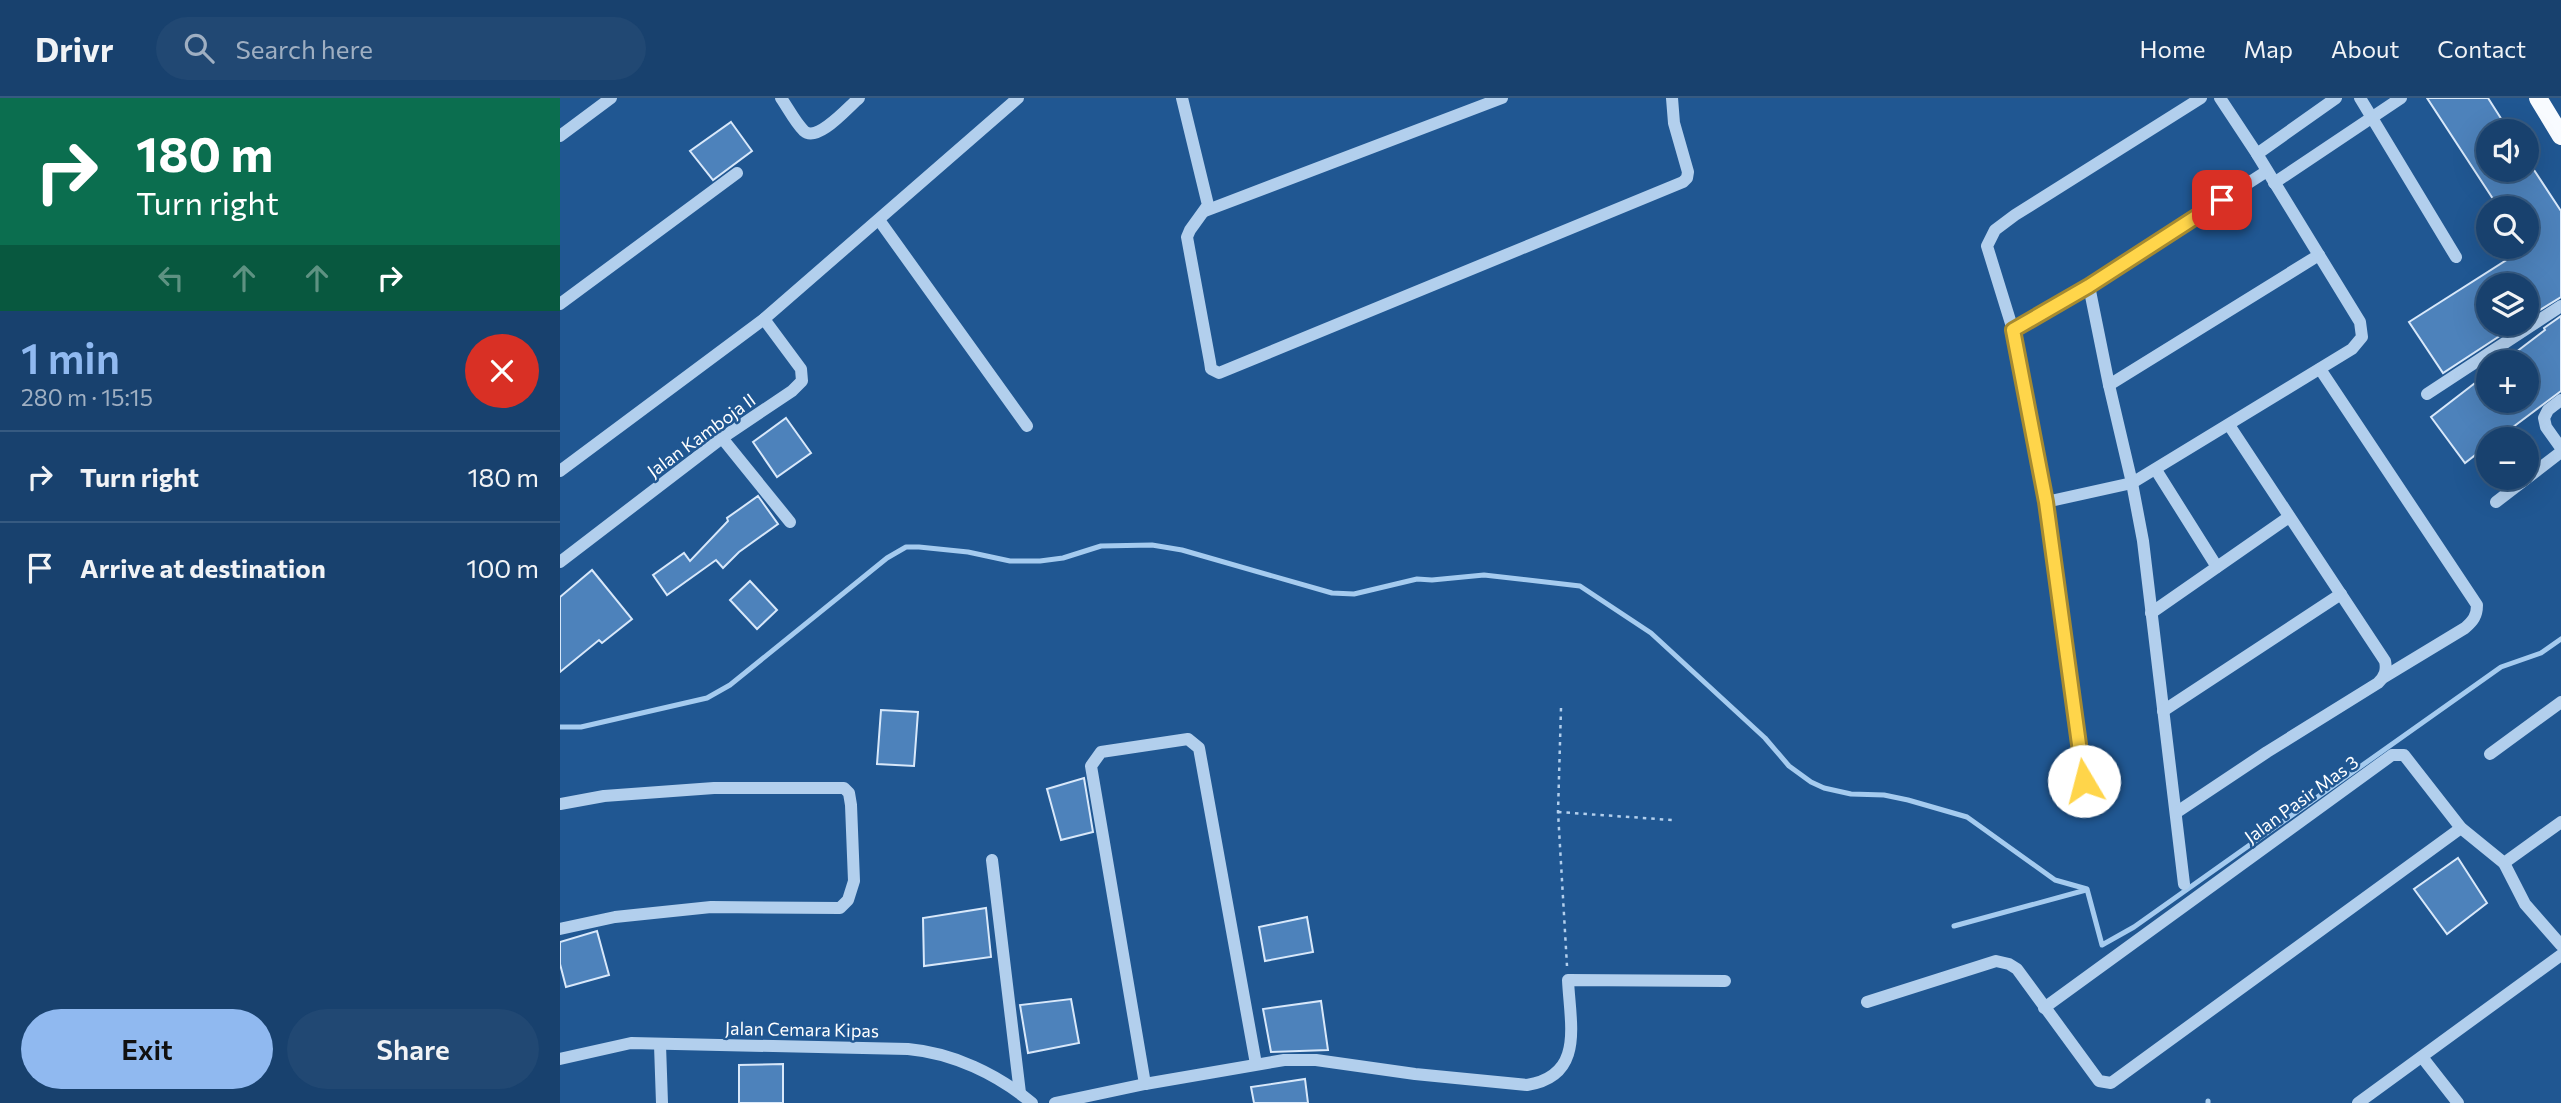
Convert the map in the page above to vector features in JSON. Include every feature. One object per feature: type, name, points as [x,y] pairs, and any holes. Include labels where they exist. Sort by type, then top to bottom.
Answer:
[{"type":"main road","points":[[2538,98],[2561,136]]},
{"type":"street","points":[[560,136],[611,98]]},
{"type":"street","points":[[781,98],[804,131],[816,134],[859,98]]},
{"type":"street","points":[[560,471],[764,319],[1018,98]]},
{"type":"street","points":[[1182,98],[1208,205],[1188,237],[1211,369],[1219,373],[1683,182],[1688,172],[1672,114],[1672,98]]},
{"type":"street","points":[[1205,211],[1502,98]]},
{"type":"street","points":[[2084,781],[2046,502],[2013,330],[1987,246],[1995,230],[2015,215],[2201,98]]},
{"type":"street","points":[[2046,502],[2133,483],[2360,342],[2363,330],[2257,154],[2220,98]]},
{"type":"street","points":[[2257,154],[2336,98]]},
{"type":"street","points":[[2360,98],[2456,257]]},
{"type":"street","points":[[2274,183],[2401,98]]},
{"type":"street","points":[[2013,330],[2089,286],[2267,171]]},
{"type":"street","points":[[560,304],[737,173]]},
{"type":"street","points":[[879,220],[1027,426]]},
{"type":"street","points":[[2109,385],[2319,255]]},
{"type":"street","points":[[2089,286],[2133,483],[2177,812],[2184,884]]},
{"type":"street","points":[[2427,394],[2561,306]]},
{"type":"street","name":"Jalan Kamboja II","points":[[560,562],[722,438],[802,381],[801,369],[764,319]]},
{"type":"street","points":[[2177,812],[2384,677],[2465,628],[2477,613],[2477,606],[2320,369]]},
{"type":"street","points":[[2496,502],[2561,450],[2546,427],[2544,418],[2548,410],[2561,400]]},
{"type":"street","points":[[2228,425],[2385,661],[2384,677]]},
{"type":"street","points":[[722,438],[790,523]]},
{"type":"street","points":[[2156,470],[2217,567]]},
{"type":"street","points":[[2151,613],[2289,517]]},
{"type":"street","points":[[2163,710],[2341,593]]},
{"type":"street","points":[[2490,754],[2561,702]]},
{"type":"street","points":[[1145,1084],[1091,766],[1101,752],[1188,738],[1199,748],[1256,1064]]},
{"type":"street","name":"Jalan Pasir Mas 3","points":[[2044,1008],[2392,755],[2404,755],[2461,828],[2504,863]]},
{"type":"street","points":[[560,804],[604,796],[714,788],[844,788],[849,793],[851,805],[855,881],[848,900],[840,908],[711,906],[615,917],[560,929]]},
{"type":"street","points":[[2561,822],[2504,863],[2525,904],[2561,945]]},
{"type":"street","points":[[1867,1002],[1996,961],[2009,964],[2017,970],[2099,1081],[2108,1084],[2115,1082],[2461,828]]},
{"type":"street","points":[[992,860],[1020,1093]]},
{"type":"street","points":[[2358,1103],[2561,955]]},
{"type":"street","points":[[1055,1103],[1256,1064],[1316,1060],[1415,1074],[1527,1085],[1544,1083],[1556,1075],[1567,1059],[1571,1037],[1568,980],[1725,981]]},
{"type":"street","name":"Jalan Cemara Kipas","points":[[560,1059],[631,1043],[926,1050],[968,1063],[1020,1093],[1032,1103]]},
{"type":"street","points":[[660,1045],[662,1103]]},
{"type":"street","points":[[2422,1058],[2458,1103]]},
{"type":"path","points":[[1561,708],[1558,812],[1568,980]]},
{"type":"path","points":[[1558,812],[1672,820]]},
{"type":"building","points":[[2427,98],[2488,98],[2501,119],[2476,119],[2476,173]]},
{"type":"building","points":[[731,122],[752,151],[713,180],[690,151]]},
{"type":"building","points":[[2539,178],[2561,211],[2561,297],[2539,311],[2539,273],[2486,273],[2508,259],[2539,259],[2539,196],[2491,196],[2482,182],[2539,182]]},
{"type":"building","points":[[2476,279],[2476,336],[2500,336],[2443,373],[2409,322]]},
{"type":"building","points":[[2561,316],[2561,391],[2539,408],[2539,350],[2519,350],[2539,336],[2544,328]]},
{"type":"building","points":[[2476,382],[2476,413],[2532,413],[2513,427],[2476,427],[2476,454],[2465,463],[2431,417]]},
{"type":"building","points":[[786,418],[811,453],[777,477],[753,442]]},
{"type":"building","points":[[758,496],[778,524],[739,552],[723,568],[716,560],[667,595],[653,575],[684,553],[690,561],[728,521],[727,518]]},
{"type":"building","points":[[592,570],[632,619],[602,643],[599,640],[560,672],[560,597]]},
{"type":"building","points":[[750,581],[777,610],[757,629],[730,600]]},
{"type":"building","points":[[881,710],[918,712],[914,766],[877,764]]},
{"type":"building","points":[[1084,778],[1093,832],[1061,840],[1047,789]]},
{"type":"building","points":[[2458,858],[2487,903],[2447,934],[2414,889]]},
{"type":"building","points":[[986,908],[991,957],[924,966],[923,918]]},
{"type":"building","points":[[1307,917],[1313,952],[1265,961],[1259,927]]},
{"type":"building","points":[[597,931],[609,975],[566,987],[560,964],[560,942]]},
{"type":"building","points":[[1071,999],[1079,1043],[1028,1053],[1020,1005]]},
{"type":"building","points":[[1321,1001],[1328,1050],[1271,1052],[1263,1009]]},
{"type":"building","points":[[783,1064],[783,1103],[739,1103],[739,1065]]},
{"type":"building","points":[[1305,1079],[1308,1103],[1254,1103],[1251,1087]]},
{"type":"waterway","points":[[560,727],[581,727],[707,698],[730,685],[887,558],[906,547],[968,552],[1010,561],[1040,561],[1063,558],[1101,546],[1152,545],[1182,550],[1332,593],[1354,594],[1417,579],[1484,575],[1580,586],[1651,633],[1765,738],[1789,766],[1811,782],[1851,794],[1884,795],[1908,800],[1967,817],[2055,880],[2087,889],[2102,945],[2134,927],[2501,667],[2541,653],[2561,639]]},
{"type":"waterway","points":[[1954,926],[2086,890]]},
{"type":"route","points":[[2084,781],[2046,502],[2013,330],[2089,286],[2222,200]]}]
